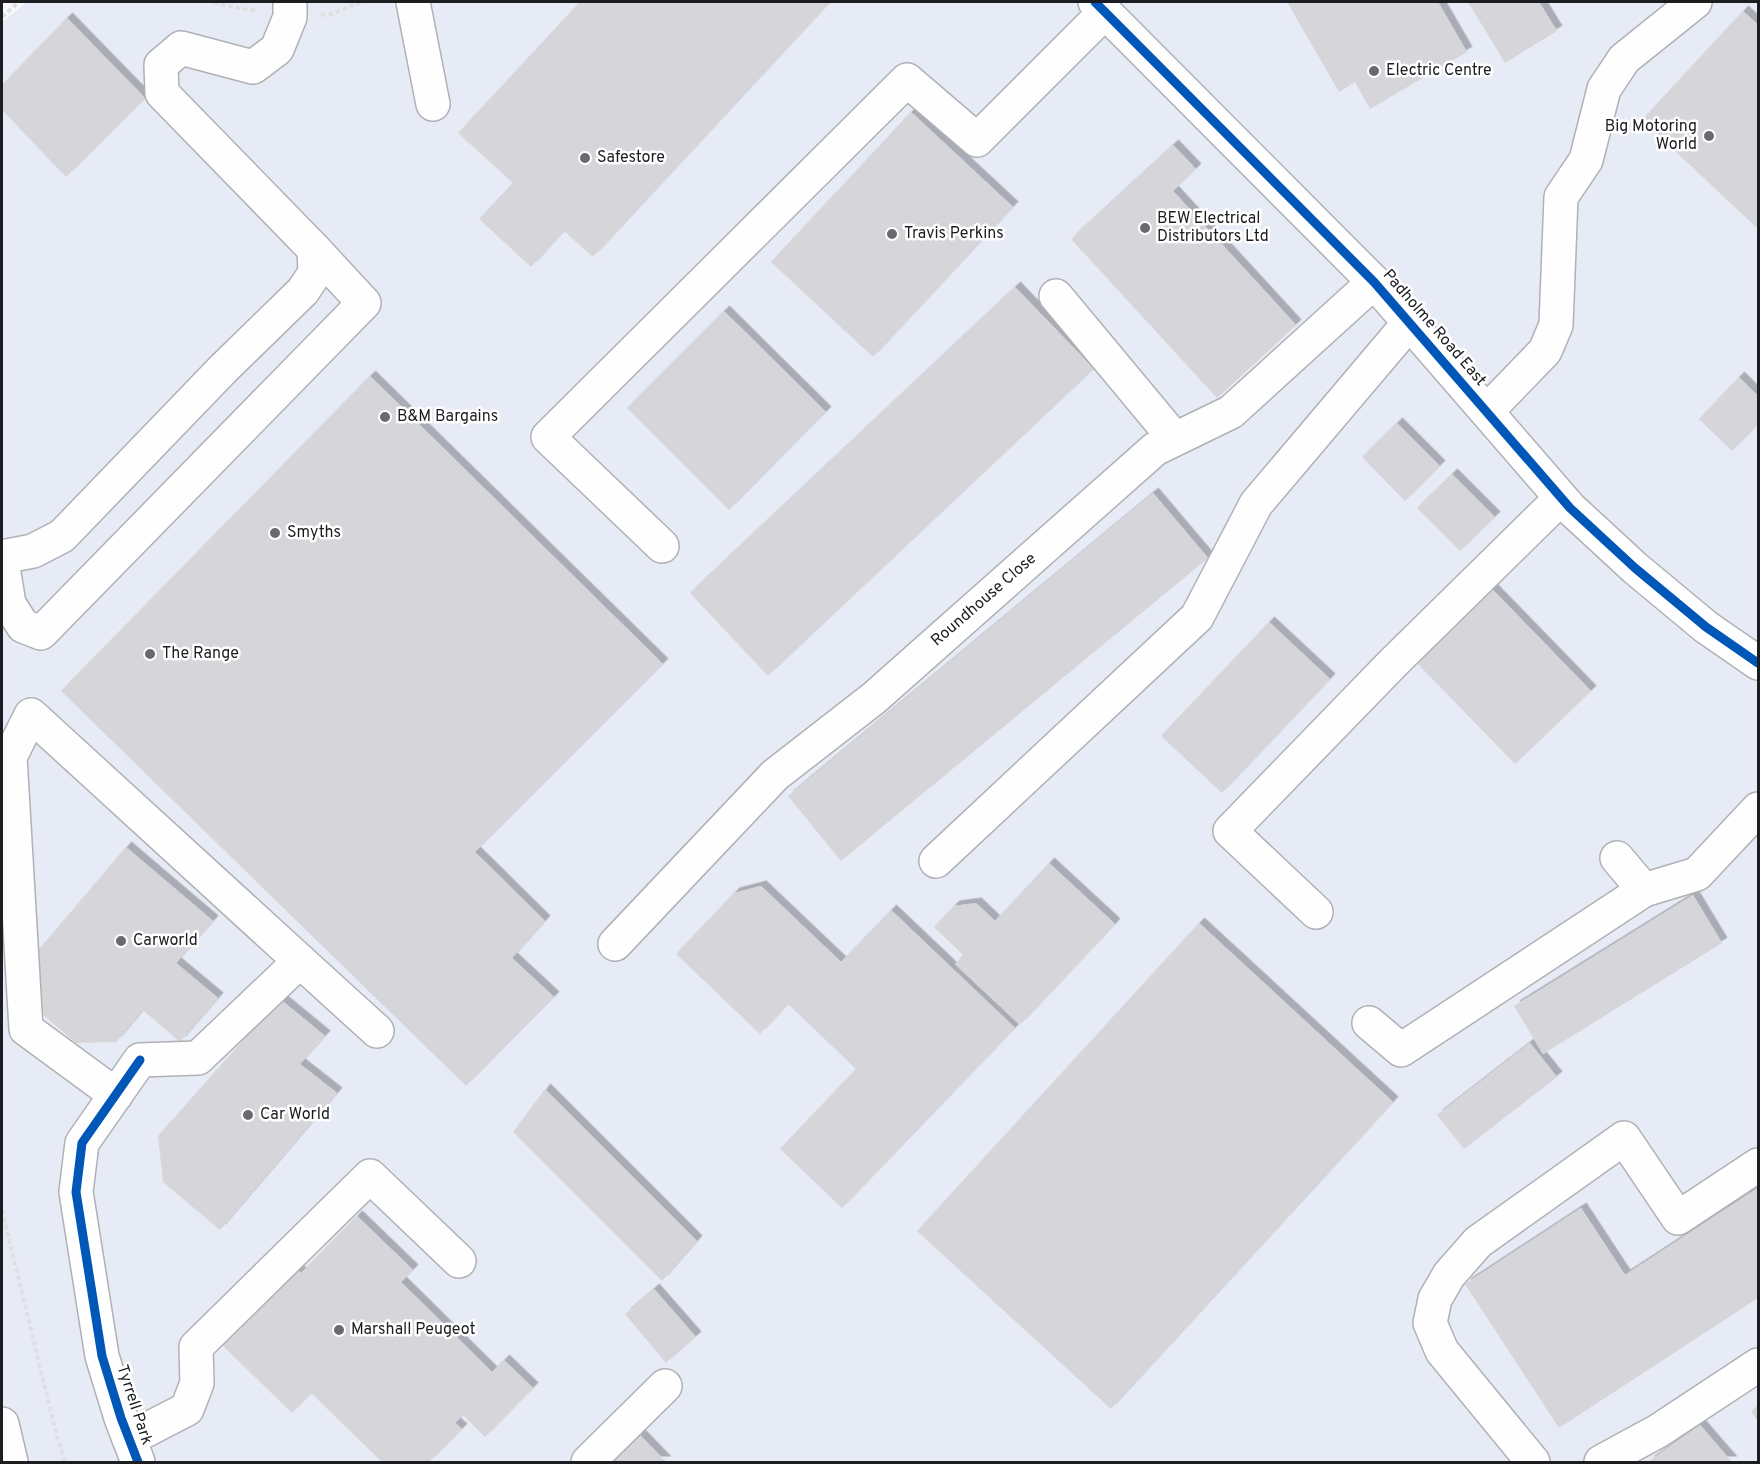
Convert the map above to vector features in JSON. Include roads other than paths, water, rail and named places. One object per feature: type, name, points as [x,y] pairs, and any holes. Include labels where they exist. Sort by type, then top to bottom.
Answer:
[{"type":"street","points":[[2,561],[9,604],[23,626],[41,633],[364,303],[162,93],[161,65],[180,48],[253,67],[277,49],[290,17],[290,2]]},
{"type":"street","points":[[413,2],[433,104]]},
{"type":"street","points":[[1487,411],[1545,351],[1556,325],[1562,197],[1586,160],[1604,89],[1624,59],[1695,2]]},
{"type":"street","points":[[662,546],[548,437],[907,80],[977,140],[1100,7]]},
{"type":"street","name":"Padholme Road East","points":[[1100,7],[1374,282],[1570,508],[1635,568],[1706,627],[1758,663]]},
{"type":"street","points":[[2,557],[33,551],[62,536],[223,369],[303,291],[315,273],[314,249]]},
{"type":"street","name":"Roundhouse Close","points":[[615,944],[775,775],[874,698],[1155,449],[1231,412],[1374,282]]},
{"type":"street","points":[[1056,296],[1175,440]]},
{"type":"street","points":[[936,861],[1197,617],[1256,504],[1410,322]]},
{"type":"street","points":[[1316,912],[1230,831],[1393,663],[1562,498]]},
{"type":"street","points":[[116,1095],[26,1029],[10,757],[31,715],[377,1031]]},
{"type":"street","points":[[1369,1023],[1401,1050],[1644,890],[1697,874],[1758,809]]},
{"type":"street","points":[[1617,858],[1644,890]]},
{"type":"street","name":"Tyrrell Park","points":[[133,1451],[102,1356],[76,1192],[82,1143],[140,1060],[198,1058],[300,961]]},
{"type":"street","points":[[1533,1462],[1443,1351],[1434,1332],[1430,1323],[1435,1299],[1449,1275],[1478,1242],[1624,1138],[1678,1218],[1758,1165]]},
{"type":"street","points":[[133,1451],[187,1409],[197,1383],[196,1347],[370,1176],[459,1261]]},
{"type":"street","points":[[1600,1462],[1658,1431],[1758,1365]]},
{"type":"street","points":[[588,1462],[665,1386]]},
{"type":"street","points":[[2,1424],[11,1462]]},
{"type":"place","name":"Electric Centre","points":[[1374,71]]},
{"type":"place","name":"Big Motoring World","points":[[1709,136]]},
{"type":"place","name":"Safestore","points":[[585,158]]},
{"type":"place","name":"BEW Electrical Distributors Ltd","points":[[1145,228]]},
{"type":"place","name":"Travis Perkins","points":[[892,234]]},
{"type":"place","name":"B&M Bargains","points":[[385,417]]},
{"type":"place","name":"Smyths","points":[[275,533]]},
{"type":"place","name":"The Range","points":[[150,654]]},
{"type":"place","name":"Carworld","points":[[121,941]]},
{"type":"place","name":"Car World","points":[[248,1115]]},
{"type":"place","name":"Marshall Peugeot","points":[[339,1330]]}]
